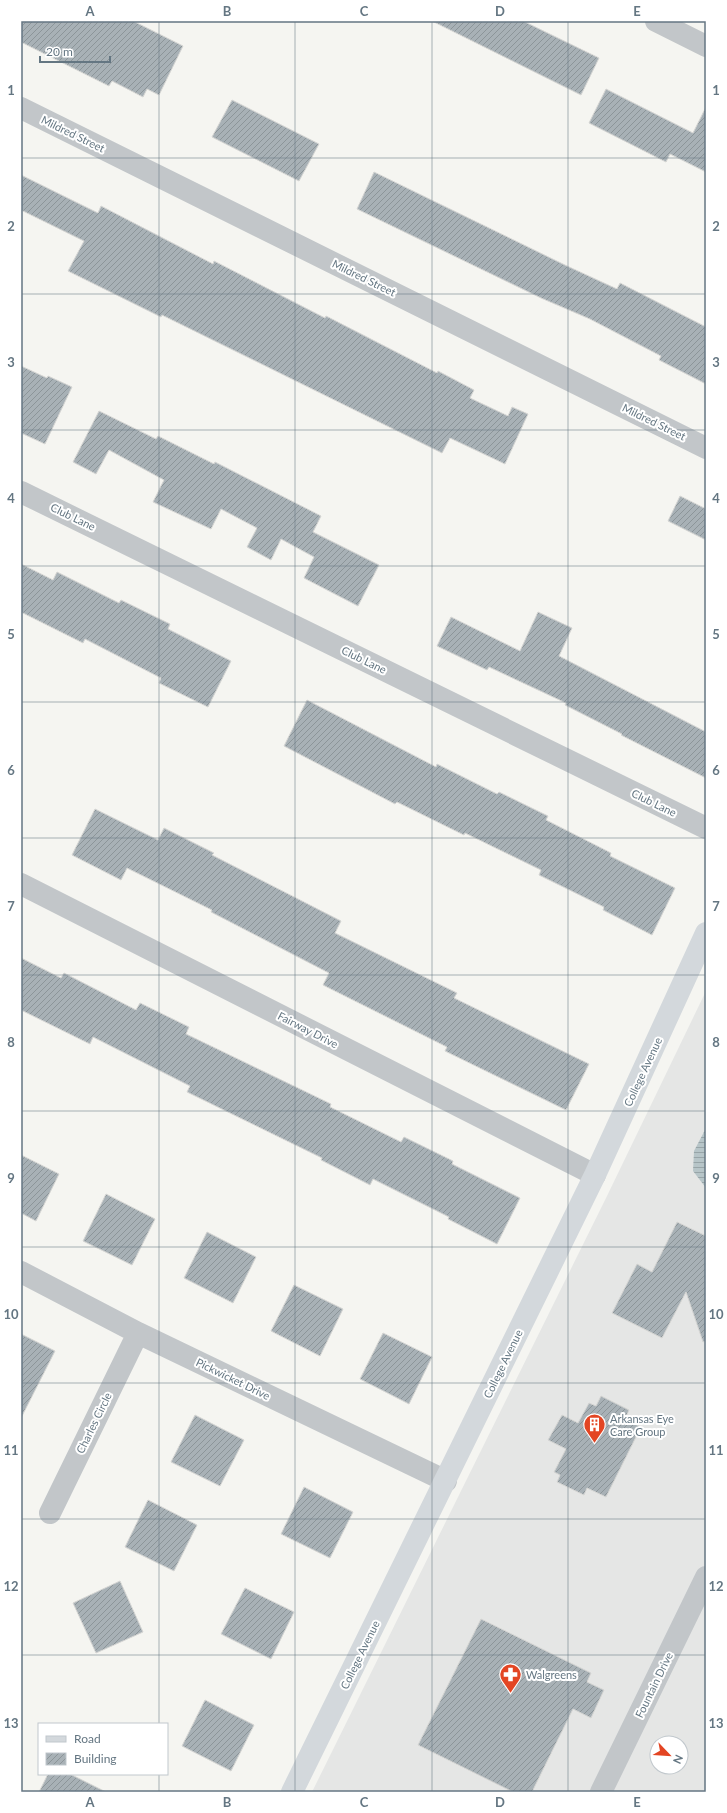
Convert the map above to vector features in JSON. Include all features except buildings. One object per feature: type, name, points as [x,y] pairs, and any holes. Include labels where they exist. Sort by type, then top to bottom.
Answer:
[{"type":"street","points":[[656,21],[706,46]]},
{"type":"street","name":"Mildred Street","points":[[21,108],[706,448]]},
{"type":"street","name":"Club Lane","points":[[21,492],[706,828]]},
{"type":"street","name":"Fairway Drive","points":[[21,884],[595,1175]]},
{"type":"street","name":"College Avenue","points":[[292,1792],[595,1175],[706,933]]},
{"type":"street","name":"Pickwicket Drive","points":[[21,1272],[138,1333],[446,1481]]},
{"type":"street","name":"Charles Circle","points":[[50,1513],[138,1333]]},
{"type":"street","name":"Fountain Drive","points":[[602,1792],[706,1577]]},
{"type":"shaded area","points":[[706,991],[706,1792],[312,1792],[607,1196]]},
{"type":"shaded area","points":[[706,1128],[706,1188],[693,1171],[694,1151]]},
{"type":"place","name":"Arkansas Eye Care Group","points":[[594,1444]]},
{"type":"place","name":"Walgreens","points":[[511,1694]]}]
